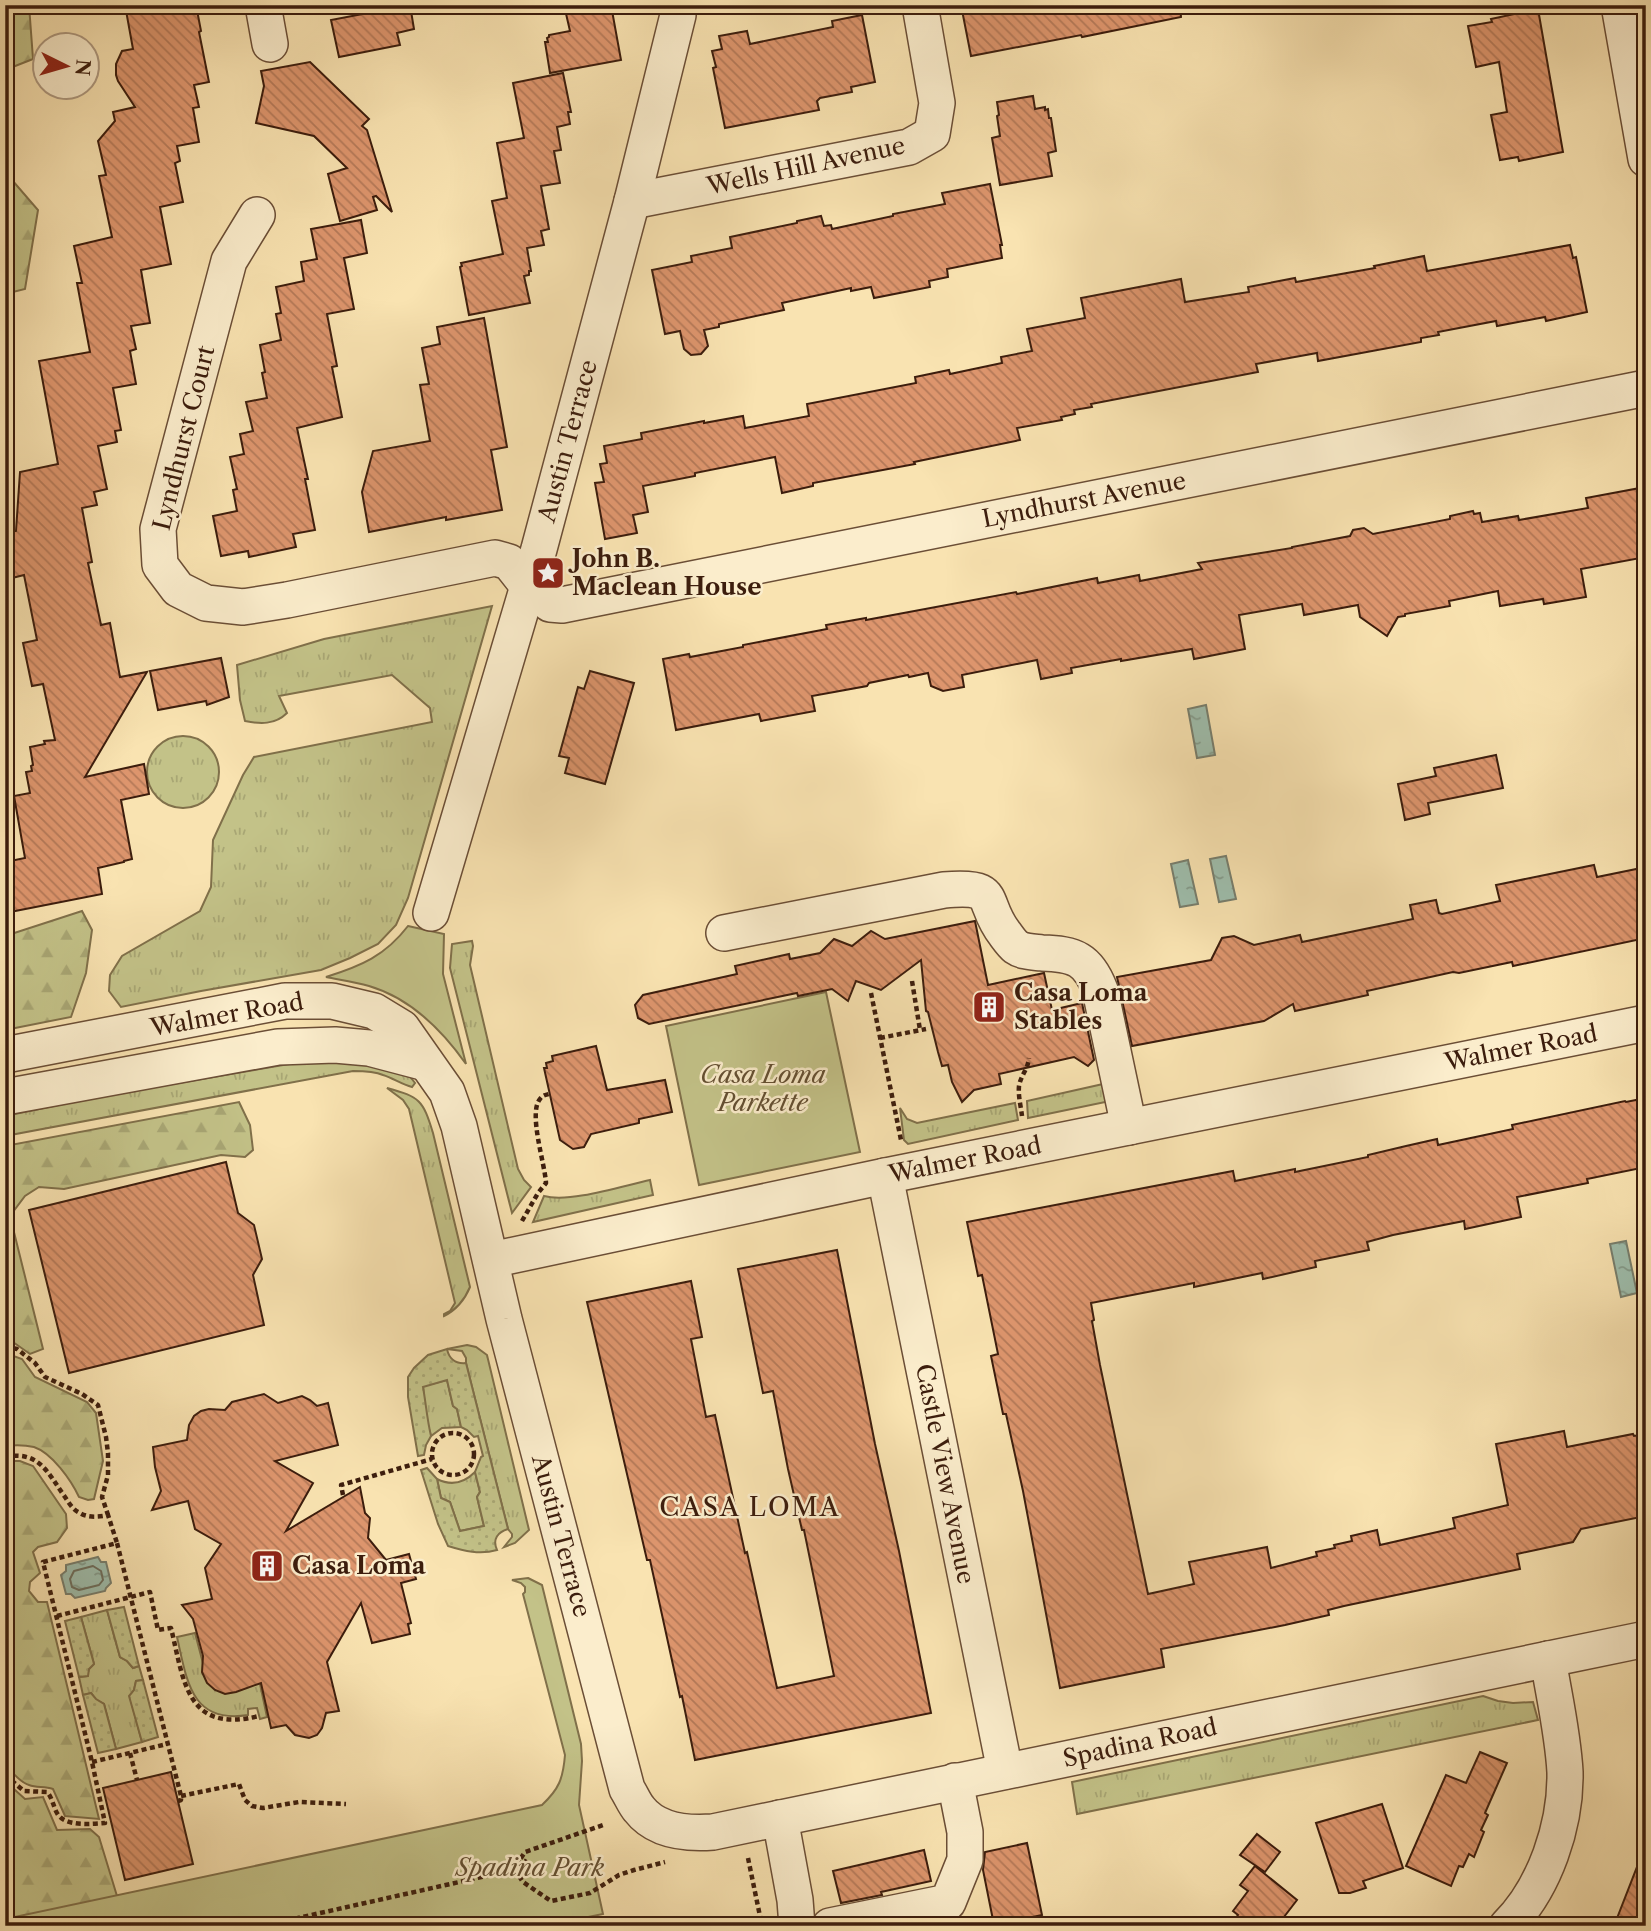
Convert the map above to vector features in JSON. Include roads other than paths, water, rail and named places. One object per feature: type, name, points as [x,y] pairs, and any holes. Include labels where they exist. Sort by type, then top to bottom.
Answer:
[{"type":"street","points":[[263,5],[270,44]]},
{"type":"street","name":"Austin Terrace","points":[[431,913],[528,586],[632,201],[678,15],[678,5]]},
{"type":"street","name":"Wells Hill Avenue","points":[[632,201],[909,147],[932,134],[937,103],[920,5]]},
{"type":"street","points":[[1619,5],[1646,159]]},
{"type":"street","name":"Lyndhurst Court","points":[[257,215],[229,261],[158,529],[160,565],[178,589],[206,603],[243,607],[495,558],[509,562],[528,586]]},
{"type":"street","name":"Lyndhurst Avenue","points":[[528,586],[550,604],[562,605],[1646,388]]},
{"type":"street","points":[[724,933],[944,890],[978,890],[988,897],[1000,928],[1015,947],[1031,952],[1075,957],[1094,974],[1100,990],[1129,1127]]},
{"type":"street","name":"Walmer Road","points":[[5,1055],[285,1001],[332,1000],[374,1011],[402,1028],[447,1092],[491,1260],[894,1163],[1129,1127],[1646,1023]]},
{"type":"street","name":"Walmer Road","points":[[5,1097],[278,1047],[335,1045],[369,1048],[426,1063]]},
{"type":"street","name":"Castle View Avenue","points":[[894,1163],[1005,1771]]},
{"type":"street","name":"Austin Terrace","points":[[491,1260],[504,1320],[627,1789],[639,1809]]},
{"type":"street","name":"Spadina Road","points":[[639,1809],[649,1819],[673,1830],[713,1832],[1646,1639]]},
{"type":"street","points":[[1507,1926],[1533,1894],[1548,1863],[1560,1821],[1565,1774],[1548,1659]]},
{"type":"street","points":[[830,1926],[948,1902],[965,1860],[965,1832],[955,1781]]},
{"type":"street","points":[[780,1818],[797,1926]]},
{"type":"water","points":[[1206,705],[1215,755],[1197,758],[1188,709]]},
{"type":"water","points":[[1226,856],[1236,899],[1219,902],[1210,859]]},
{"type":"water","points":[[1188,860],[1198,904],[1180,907],[1171,864]]},
{"type":"water","points":[[1626,1241],[1637,1293],[1621,1297],[1610,1244]]},
{"type":"water","points":[[98,1557],[101,1562],[106,1562],[111,1583],[105,1591],[75,1598],[66,1594],[61,1575],[66,1571],[66,1565]]},
{"type":"place","name":"John B. Maclean House","points":[[548,573]]},
{"type":"place","name":"Casa Loma Stables","points":[[989,1007]]},
{"type":"place","name":"Casa Loma","points":[[267,1566]]},
{"type":"district","name":"CASA LOMA","points":[[750,1507]]},
{"type":"park label","name":"Casa Loma Parkette","points":[[763,1089]]},
{"type":"park label","name":"Spadina Park","points":[[530,1868]]}]
